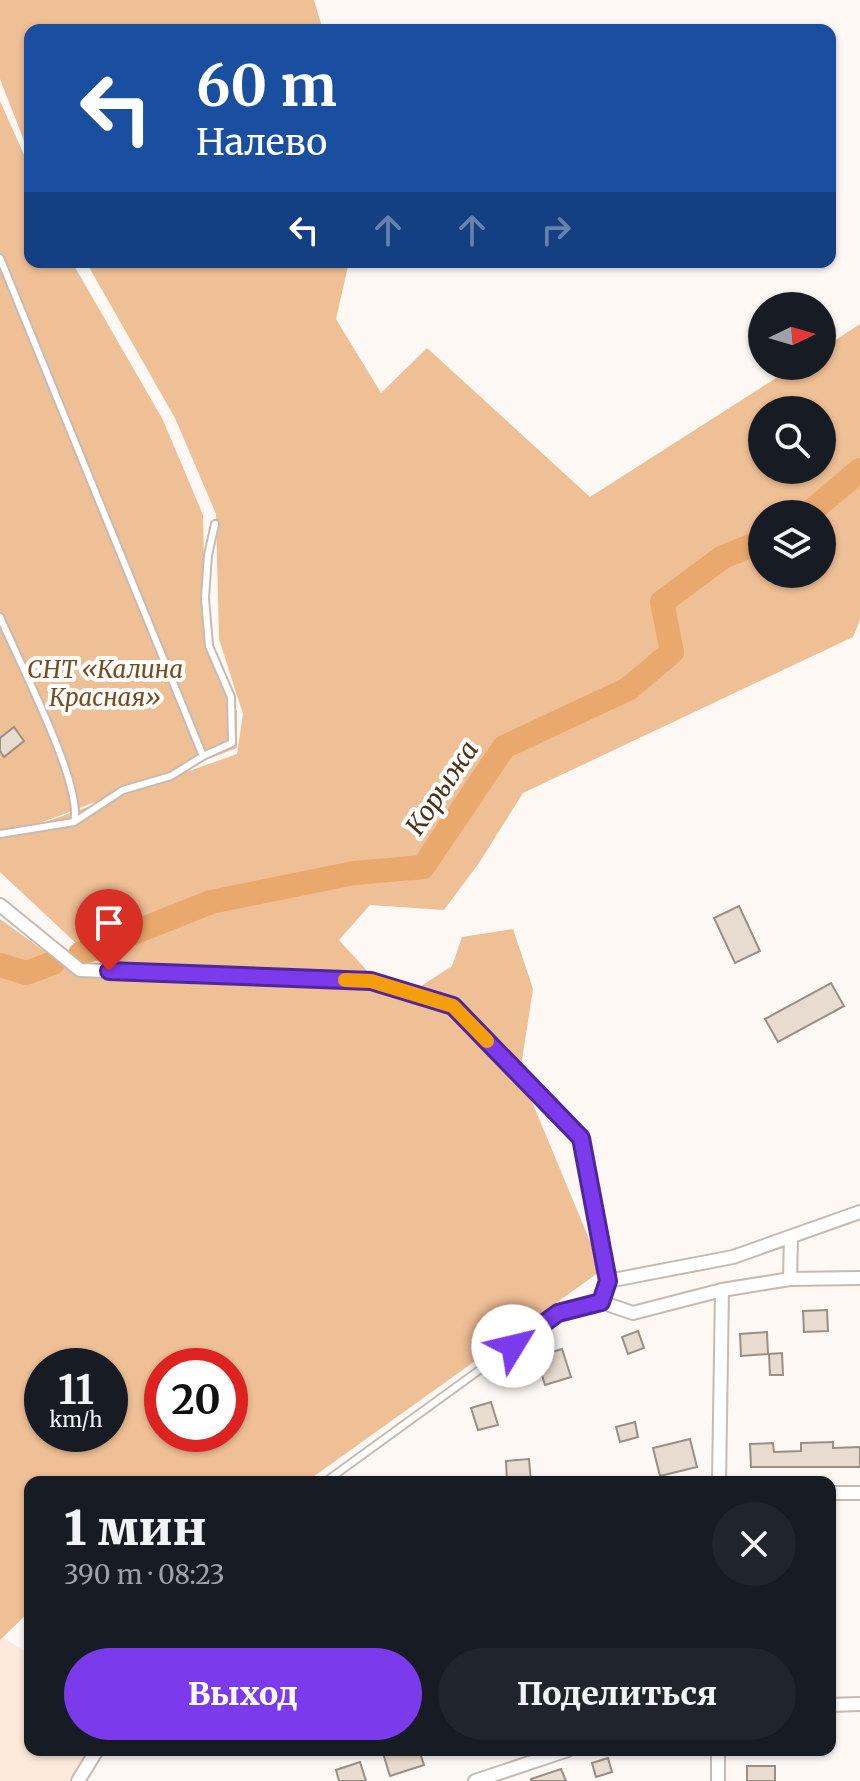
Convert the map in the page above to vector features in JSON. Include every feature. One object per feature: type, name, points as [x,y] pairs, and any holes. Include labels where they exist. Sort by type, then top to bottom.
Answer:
[{"type":"street","points":[[0,905],[80,970],[371,981],[453,1006],[581,1138],[608,1281],[601,1302],[633,1313],[722,1290],[790,1279],[860,1278]]},
{"type":"street","points":[[608,1281],[733,1257],[860,1212]]},
{"type":"street","points":[[790,1279],[791,1238]]},
{"type":"street","points":[[719,1476],[722,1290]]},
{"type":"street","points":[[836,1493],[860,1493]]},
{"type":"street","points":[[836,1705],[860,1704]]},
{"type":"street","points":[[78,1781],[93,1756]]},
{"type":"street","points":[[475,1781],[550,1756]]},
{"type":"street","points":[[718,1756],[718,1781]]},
{"type":"lane","points":[[0,258],[203,756]]},
{"type":"lane","points":[[1,832],[74,822],[123,790],[171,776],[232,743],[231,697],[209,646],[205,598],[208,555],[215,524]]},
{"type":"lane","points":[[0,617],[62,761],[78,808],[74,822]]},
{"type":"lane","points":[[333,1476],[558,1313],[601,1302]]},
{"type":"shaded area","points":[[0,1636],[24,1652],[24,1756],[89,1758],[67,1781],[0,1781]]},
{"type":"green space","points":[[0,0],[314,0],[321,24],[24,24],[24,141],[0,79]]},
{"type":"green space","name":"СНТ «Калина Красная»","points":[[0,101],[24,155],[24,268],[75,268],[163,420],[203,515],[206,649],[237,711],[237,748],[6,836],[237,754],[243,714],[219,639],[216,514],[175,418],[89,268],[348,268],[336,319],[381,393],[427,348],[590,497],[748,396],[748,484],[836,484],[836,396],[748,396],[773,380],[836,380],[836,340],[860,324],[860,620],[853,637],[523,793],[479,863],[444,910],[370,905],[339,940],[370,974],[242,971],[95,961],[0,872]]},
{"type":"green space","points":[[0,919],[80,977],[418,988],[452,966],[462,937],[513,929],[533,989],[520,1073],[602,1270],[314,1476],[24,1476],[24,1617],[0,1640]]},
{"type":"building","points":[[14,727],[24,741],[4,757],[0,751],[0,738]]},
{"type":"building","points":[[739,906],[760,951],[735,963],[714,918]]},
{"type":"building","points":[[831,983],[844,1006],[778,1042],[765,1019]]},
{"type":"building","points":[[827,1310],[828,1331],[804,1332],[803,1311]]},
{"type":"building","points":[[638,1331],[644,1348],[628,1354],[622,1337]]},
{"type":"building","points":[[767,1332],[768,1354],[741,1356],[740,1334]]},
{"type":"building","points":[[562,1349],[571,1377],[545,1385],[539,1366],[545,1364],[542,1355]]},
{"type":"building","points":[[782,1353],[783,1375],[770,1375],[769,1354]]},
{"type":"building","points":[[491,1402],[498,1425],[478,1430],[471,1408]]},
{"type":"building","points":[[635,1422],[638,1437],[620,1442],[616,1427]]},
{"type":"building","points":[[690,1439],[697,1467],[660,1476],[653,1448]]},
{"type":"building","points":[[833,1442],[833,1448],[860,1447],[860,1467],[751,1467],[750,1444],[773,1443],[774,1452],[801,1451],[801,1443]]},
{"type":"building","points":[[529,1459],[530,1476],[507,1476],[506,1461]]},
{"type":"building","points":[[384,1756],[421,1756],[424,1765],[390,1776]]},
{"type":"building","points":[[608,1758],[612,1772],[596,1777],[592,1763]]},
{"type":"building","points":[[360,1762],[366,1781],[339,1781],[336,1770]]},
{"type":"building","points":[[747,1766],[775,1766],[775,1781],[747,1781]]},
{"type":"building","points":[[561,1769],[566,1781],[531,1781],[531,1779]]},
{"type":"waterway","name":"Корыжа","points":[[825,500],[860,470]]},
{"type":"waterway","name":"Корыжа","points":[[80,954],[211,902],[354,873],[423,867],[504,747],[628,689],[672,652],[662,602],[723,557],[748,547]]},
{"type":"waterway","name":"Корыжа","points":[[0,965],[26,973],[53,963]]},
{"type":"slow traffic","points":[[345,980],[371,981],[453,1006],[487,1041]]},
{"type":"route","points":[[109,971],[371,981],[453,1006],[581,1138],[608,1281],[601,1302],[558,1313],[513,1346]]}]
